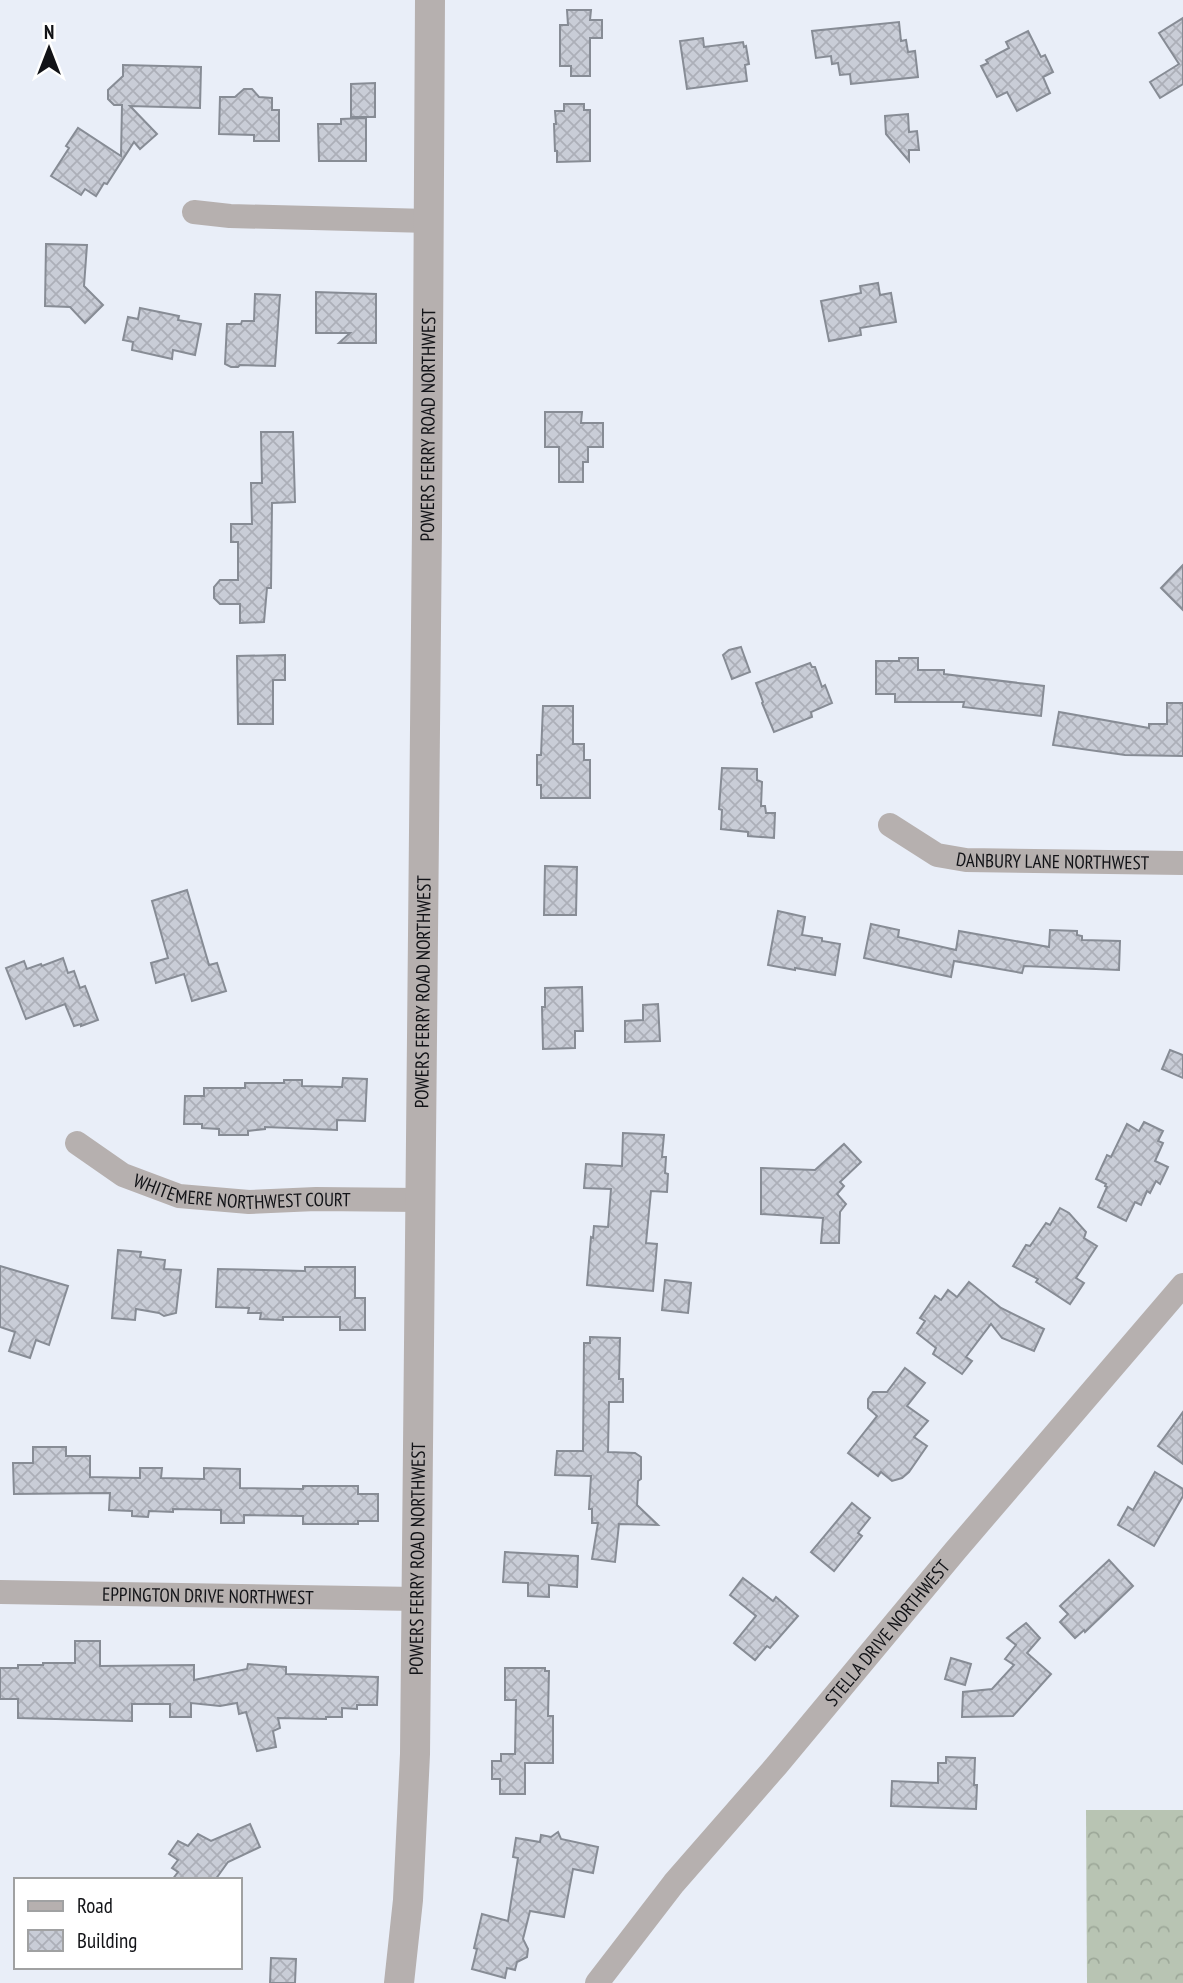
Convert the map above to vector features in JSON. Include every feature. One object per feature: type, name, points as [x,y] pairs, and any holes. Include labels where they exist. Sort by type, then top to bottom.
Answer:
[{"type":"street","name":"POWERS FERRY ROAD NORTHWEST","points":[[400,1983],[408,1900],[415,1754],[430,0]]},
{"type":"street","points":[[194,212],[230,216],[429,221]]},
{"type":"street","name":"DANBURY LANE NORTHWEST","points":[[890,825],[937,855],[966,860],[1183,863]]},
{"type":"street","name":"WHITEMERE NORTHWEST COURT","points":[[77,1143],[122,1175],[179,1196],[249,1202],[316,1199],[420,1200]]},
{"type":"street","name":"STELLA DRIVE NORTHWEST","points":[[597,1983],[674,1883],[778,1765],[964,1541],[1183,1285]]},
{"type":"street","name":"EPPINGTON DRIVE NORTHWEST","points":[[0,1592],[416,1599]]},
{"type":"green space","points":[[1086,1810],[1183,1810],[1183,1983],[1087,1983]]},
{"type":"building","points":[[567,10],[591,10],[590,20],[602,20],[602,38],[590,38],[590,76],[571,76],[571,66],[560,66],[560,25],[568,25]]},
{"type":"building","points":[[1183,18],[1183,84],[1160,98],[1150,82],[1179,64],[1159,33]]},
{"type":"building","points":[[899,22],[901,41],[906,40],[908,52],[915,51],[918,77],[851,84],[850,74],[840,75],[838,63],[832,64],[831,56],[816,58],[812,31]]},
{"type":"building","points":[[1028,31],[1041,57],[1045,55],[1053,72],[1043,77],[1050,93],[1017,111],[1007,92],[997,97],[981,66],[988,63],[986,60],[1009,48],[1006,42]]},
{"type":"building","points":[[703,38],[704,47],[743,42],[749,64],[745,65],[747,81],[687,89],[680,41]]},
{"type":"building","points":[[123,65],[201,67],[200,108],[130,106],[157,134],[140,149],[134,142],[96,196],[85,189],[81,195],[51,176],[78,128],[121,156],[122,105],[114,105],[108,99],[108,90],[123,76]]},
{"type":"building","points":[[375,83],[375,117],[351,117],[351,84]]},
{"type":"building","points":[[244,89],[252,89],[259,97],[272,98],[272,110],[279,110],[279,141],[254,141],[254,135],[219,134],[220,97],[235,97]]},
{"type":"building","points":[[564,104],[584,104],[584,110],[590,110],[590,161],[557,162],[555,111],[564,111]]},
{"type":"building","points":[[908,114],[909,132],[917,131],[919,150],[909,150],[909,161],[886,134],[885,116]]},
{"type":"building","points":[[366,118],[366,161],[319,161],[318,124],[341,124],[341,119]]},
{"type":"building","points":[[46,244],[87,245],[84,286],[103,305],[85,323],[70,307],[45,306]]},
{"type":"building","points":[[878,283],[880,295],[891,293],[896,322],[860,328],[861,335],[829,341],[821,301],[861,293],[860,286]]},
{"type":"building","points":[[316,292],[376,294],[376,343],[339,343],[350,333],[316,333]]},
{"type":"building","points":[[255,294],[280,295],[275,366],[231,367],[225,364],[227,324],[254,321]]},
{"type":"building","points":[[140,308],[179,316],[178,320],[201,324],[195,355],[173,350],[172,359],[132,350],[133,342],[123,340],[128,317],[138,319]]},
{"type":"building","points":[[545,412],[582,412],[581,423],[603,423],[603,447],[588,447],[588,462],[583,462],[583,482],[559,482],[559,447],[545,447]]},
{"type":"building","points":[[261,432],[293,432],[295,502],[272,503],[271,588],[267,588],[264,622],[240,623],[240,604],[220,604],[214,598],[214,587],[220,580],[238,580],[238,542],[231,542],[231,524],[252,524],[251,483],[262,483]]},
{"type":"building","points":[[1183,565],[1183,610],[1161,588]]},
{"type":"building","points":[[741,647],[750,672],[732,679],[723,655],[729,650]]},
{"type":"building","points":[[285,655],[285,680],[273,680],[273,724],[238,724],[237,656]]},
{"type":"building","points":[[899,658],[918,658],[918,670],[944,670],[944,674],[1044,686],[1041,716],[963,707],[964,702],[895,702],[895,694],[876,694],[876,661],[899,661]]},
{"type":"building","points":[[810,663],[815,667],[822,687],[825,685],[832,703],[811,712],[812,717],[774,732],[756,683]]},
{"type":"building","points":[[1167,703],[1183,703],[1183,756],[1125,755],[1053,745],[1059,712],[1149,728],[1149,724],[1167,724]]},
{"type":"building","points":[[543,706],[573,706],[573,744],[584,744],[584,760],[590,760],[590,798],[541,798],[541,785],[537,785],[537,755],[541,755]]},
{"type":"building","points":[[722,768],[757,769],[757,780],[762,782],[761,806],[765,806],[766,813],[775,813],[774,838],[748,836],[748,832],[721,829],[722,810],[719,809]]},
{"type":"building","points":[[545,866],[577,867],[576,915],[544,915]]},
{"type":"building","points":[[187,890],[209,965],[217,963],[226,991],[192,1001],[184,974],[156,983],[151,963],[168,958],[152,901]]},
{"type":"building","points":[[778,911],[805,917],[802,935],[840,944],[835,975],[768,965]]},
{"type":"building","points":[[871,924],[899,930],[898,937],[956,950],[959,931],[1049,947],[1050,930],[1077,931],[1082,940],[1120,941],[1119,970],[1024,966],[1022,973],[954,961],[951,977],[864,958]]},
{"type":"building","points":[[63,958],[68,973],[74,971],[80,988],[85,986],[98,1020],[74,1026],[65,1004],[26,1019],[6,968],[24,961],[27,969]]},
{"type":"building","points":[[582,987],[583,1031],[575,1031],[575,1048],[543,1049],[542,1007],[545,1007],[545,988]]},
{"type":"building","points":[[658,1004],[660,1041],[625,1042],[625,1021],[643,1020],[643,1005]]},
{"type":"building","points":[[1170,1050],[1183,1055],[1183,1078],[1162,1069]]},
{"type":"building","points":[[343,1078],[367,1079],[365,1121],[337,1120],[337,1130],[265,1127],[248,1131],[248,1135],[219,1135],[219,1129],[202,1128],[202,1124],[184,1124],[185,1096],[204,1096],[204,1088],[245,1088],[245,1083],[284,1083],[284,1080],[302,1080],[302,1086],[342,1087]]},
{"type":"building","points":[[1144,1122],[1163,1131],[1158,1141],[1163,1143],[1155,1161],[1168,1167],[1160,1184],[1156,1181],[1150,1193],[1147,1191],[1141,1205],[1135,1202],[1126,1221],[1098,1207],[1107,1187],[1096,1179],[1107,1155],[1111,1157],[1127,1124],[1139,1131]]},
{"type":"building","points":[[623,1133],[664,1135],[662,1157],[666,1157],[667,1192],[651,1191],[646,1243],[657,1244],[653,1291],[587,1285],[591,1237],[593,1238],[594,1226],[608,1227],[611,1189],[584,1188],[586,1164],[622,1166]]},
{"type":"building","points":[[844,1144],[861,1162],[840,1182],[844,1186],[837,1194],[846,1204],[840,1212],[839,1243],[821,1243],[823,1218],[761,1214],[761,1168],[815,1170]]},
{"type":"building","points":[[1060,1208],[1069,1213],[1086,1232],[1084,1238],[1097,1246],[1076,1278],[1084,1283],[1070,1304],[1036,1282],[1038,1279],[1013,1266],[1026,1245],[1030,1246],[1046,1223],[1050,1225]]},
{"type":"building","points":[[118,1250],[141,1252],[140,1257],[165,1260],[164,1269],[181,1270],[176,1313],[164,1316],[136,1309],[135,1320],[112,1318]]},
{"type":"building","points":[[0,1266],[68,1286],[49,1345],[36,1340],[30,1358],[9,1351],[15,1332],[0,1327]]},
{"type":"building","points":[[305,1267],[355,1267],[355,1298],[365,1298],[365,1330],[340,1330],[340,1317],[260,1319],[261,1313],[248,1313],[249,1308],[216,1307],[218,1269],[305,1271]]},
{"type":"building","points":[[665,1280],[691,1283],[688,1313],[662,1310]]},
{"type":"building","points":[[969,1282],[1001,1308],[1044,1329],[1034,1351],[1002,1338],[991,1324],[966,1357],[972,1361],[962,1374],[933,1354],[936,1348],[917,1333],[925,1321],[920,1318],[935,1296],[941,1300],[948,1290],[957,1297]]},
{"type":"building","points":[[590,1337],[620,1338],[619,1379],[623,1379],[623,1402],[609,1402],[608,1452],[635,1453],[641,1457],[637,1505],[658,1525],[619,1524],[615,1562],[592,1559],[598,1523],[592,1523],[592,1509],[589,1509],[591,1476],[555,1475],[557,1451],[583,1451],[584,1343],[590,1343]]},
{"type":"building","points":[[905,1368],[925,1383],[907,1406],[928,1421],[914,1437],[927,1446],[909,1472],[892,1481],[881,1472],[878,1476],[848,1453],[877,1416],[868,1408],[868,1399],[873,1392],[887,1392]]},
{"type":"building","points":[[1183,1412],[1183,1464],[1158,1446]]},
{"type":"building","points":[[33,1447],[66,1447],[66,1456],[90,1456],[90,1477],[140,1478],[140,1468],[162,1468],[161,1478],[204,1479],[204,1468],[240,1469],[240,1488],[358,1486],[358,1494],[378,1494],[378,1521],[358,1521],[358,1524],[303,1524],[303,1516],[244,1515],[244,1523],[221,1523],[221,1510],[149,1511],[148,1517],[132,1516],[132,1511],[109,1510],[110,1493],[14,1494],[13,1463],[33,1463]]},
{"type":"building","points":[[1155,1472],[1183,1489],[1183,1496],[1154,1546],[1118,1525],[1128,1507],[1133,1510]]},
{"type":"building","points":[[852,1503],[870,1518],[858,1533],[862,1536],[834,1571],[811,1552]]},
{"type":"building","points":[[505,1552],[578,1556],[577,1587],[549,1585],[549,1597],[528,1596],[528,1583],[503,1582]]},
{"type":"building","points":[[1109,1560],[1133,1586],[1085,1632],[1084,1630],[1075,1638],[1060,1622],[1068,1614],[1060,1606]]},
{"type":"building","points":[[743,1578],[773,1601],[776,1597],[798,1616],[770,1648],[767,1646],[755,1660],[734,1643],[756,1616],[730,1595]]},
{"type":"building","points":[[1026,1623],[1040,1638],[1027,1653],[1051,1674],[1013,1716],[962,1717],[963,1692],[992,1689],[1014,1665],[1005,1659],[1016,1645],[1007,1638]]},
{"type":"building","points":[[75,1641],[100,1641],[100,1666],[194,1665],[194,1680],[247,1669],[248,1664],[286,1667],[286,1674],[378,1677],[377,1705],[357,1705],[357,1709],[342,1708],[342,1717],[278,1718],[280,1728],[273,1731],[276,1747],[257,1751],[246,1712],[239,1714],[237,1703],[220,1706],[191,1703],[191,1717],[170,1717],[170,1704],[132,1704],[132,1721],[18,1718],[18,1699],[0,1699],[0,1668],[43,1663],[75,1663]]},
{"type":"building","points":[[951,1658],[971,1664],[965,1685],[945,1679]]},
{"type":"building","points":[[505,1668],[545,1668],[545,1671],[549,1671],[548,1716],[553,1716],[553,1763],[525,1763],[525,1794],[500,1794],[500,1779],[492,1779],[492,1761],[501,1761],[501,1754],[515,1754],[516,1700],[505,1700]]},
{"type":"building","points":[[946,1757],[975,1758],[976,1809],[891,1806],[892,1781],[938,1783],[938,1763],[946,1763]]},
{"type":"building","points":[[250,1824],[260,1847],[228,1862],[216,1878],[174,1878],[178,1872],[172,1868],[178,1860],[169,1854],[178,1841],[188,1846],[198,1834],[211,1841]]},
{"type":"building","points":[[558,1832],[561,1839],[598,1847],[593,1873],[573,1869],[564,1917],[530,1911],[523,1939],[528,1949],[527,1957],[517,1962],[515,1970],[507,1968],[505,1978],[472,1969],[482,1914],[508,1921],[518,1858],[513,1857],[516,1838],[540,1842],[541,1835],[551,1837]]},
{"type":"building","points":[[271,1958],[296,1959],[295,1983],[270,1983]]}]
